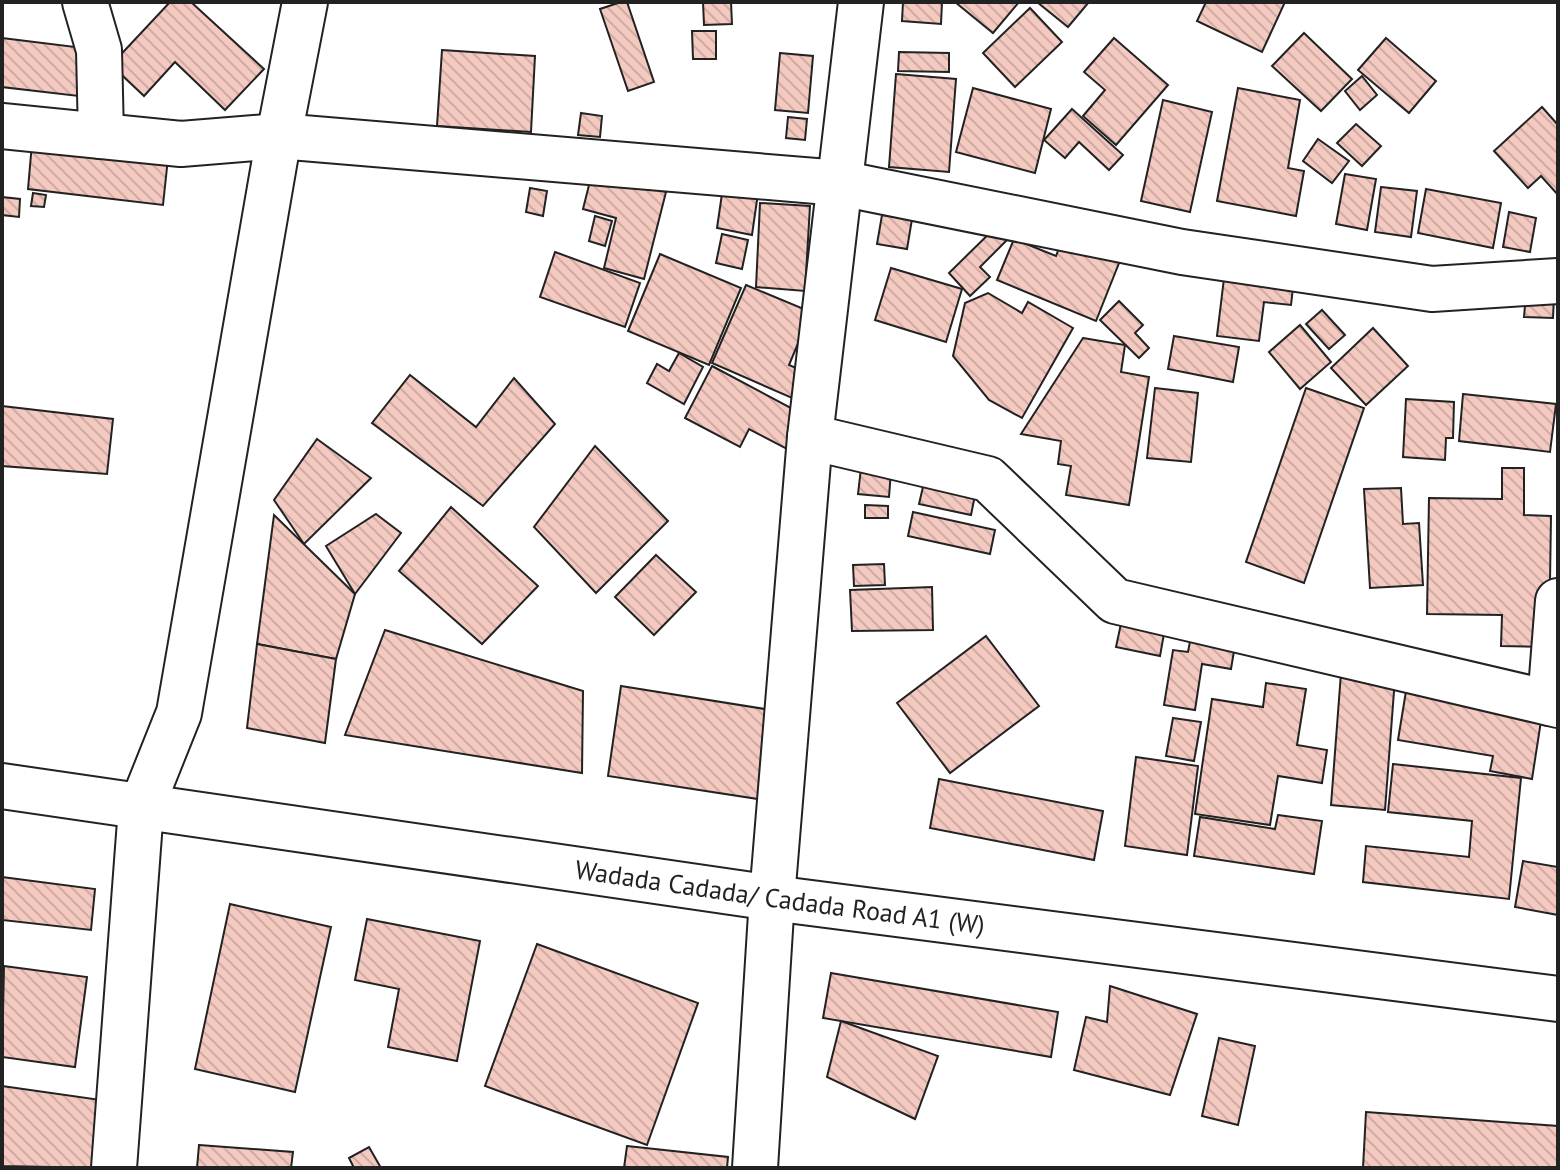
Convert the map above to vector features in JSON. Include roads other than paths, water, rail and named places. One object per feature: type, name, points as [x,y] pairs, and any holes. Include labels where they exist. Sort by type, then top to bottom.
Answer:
[{"type":"street","points":[[85,2],[99,50],[101,136]]},
{"type":"street","points":[[114,1168],[141,808],[179,713],[305,2]]},
{"type":"street","points":[[755,1168],[772,898],[810,437],[861,2]]},
{"type":"street","points":[[2,126],[181,144],[279,136],[840,183],[1182,252],[1432,289],[1558,281]]},
{"type":"street","points":[[810,437],[988,479],[1115,601],[1554,704],[1558,601]]},
{"type":"street","name":"Wadada Cadada/ Cadada Road A1 (W)","points":[[2,786],[772,898],[1558,999]]}]
